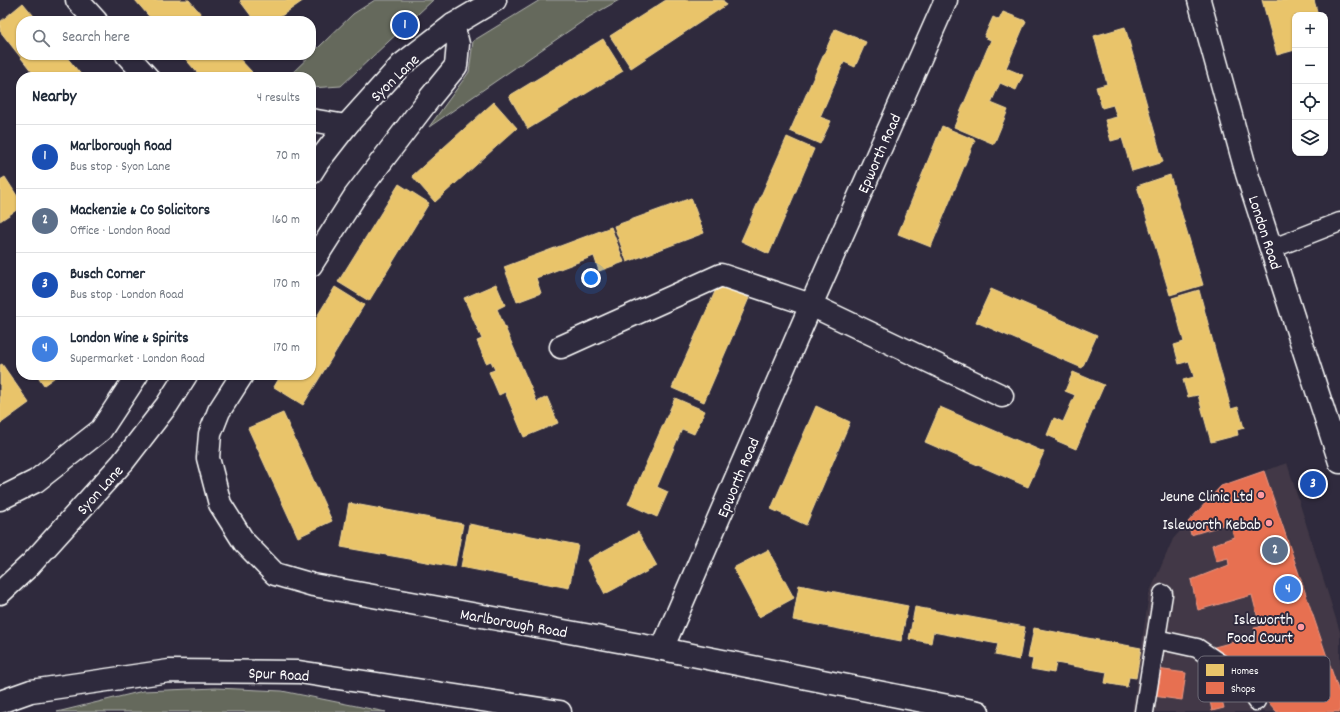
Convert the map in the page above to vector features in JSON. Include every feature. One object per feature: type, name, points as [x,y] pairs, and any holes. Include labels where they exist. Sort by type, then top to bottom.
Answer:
[{"type":"street","points":[[77,0],[91,16]]},
{"type":"street","name":"Syon Lane","points":[[316,165],[346,126],[401,65],[453,25],[495,0]]},
{"type":"street","name":"Epworth Road","points":[[662,649],[811,305],[946,0]]},
{"type":"street","name":"London Road","points":[[1199,0],[1247,174],[1340,462]]},
{"type":"street","points":[[316,257],[355,196],[456,66],[458,44],[453,25]]},
{"type":"street","points":[[132,60],[142,72]]},
{"type":"street","points":[[316,121],[346,126]]},
{"type":"street","points":[[561,347],[721,275],[811,305],[1002,396]]},
{"type":"street","points":[[0,499],[36,480],[101,430],[134,380]]},
{"type":"street","name":"Syon Lane","points":[[0,593],[31,564],[123,462],[167,405],[183,380]]},
{"type":"street","name":"Marlborough Road","points":[[239,380],[219,411],[210,434],[208,458],[220,504],[244,542],[275,574],[313,585],[662,649],[978,712]]},
{"type":"street","name":"Spur Road","points":[[0,702],[31,691],[169,670],[299,672],[560,712]]},
{"type":"lane","points":[[1271,249],[1340,222]]},
{"type":"lane","points":[[1144,712],[1162,594]]},
{"type":"lane","points":[[1156,639],[1198,648],[1210,656]]},
{"type":"shaded area","points":[[375,0],[433,0],[341,86],[316,88],[316,72],[293,72],[306,60],[316,60],[316,50],[353,14]]},
{"type":"shaded area","points":[[540,0],[619,0],[589,17],[429,127],[469,72],[473,41]]},
{"type":"shaded area","points":[[1287,463],[1340,632],[1340,712],[1132,712],[1149,594],[1173,539],[1221,486]]},
{"type":"shaded area","points":[[216,688],[282,691],[386,712],[57,712],[143,691]]},
{"type":"building: Homes","points":[[135,0],[189,0],[203,16],[149,16]]},
{"type":"building: Homes","points":[[304,0],[281,16],[251,16],[240,1]]},
{"type":"building: Homes","points":[[666,0],[723,0],[726,5],[631,68],[610,36]]},
{"type":"building: Homes","points":[[1262,0],[1314,0],[1317,12],[1292,12],[1292,51],[1277,55]]},
{"type":"building: Homes","points":[[23,3],[34,16],[16,16],[16,51],[0,31],[0,22]]},
{"type":"building: Homes","points":[[1003,12],[1026,21],[1006,68],[1023,75],[1016,90],[1000,83],[991,103],[1008,110],[994,144],[954,127],[991,40],[984,37],[993,17],[999,20]]},
{"type":"building: Homes","points":[[1125,27],[1163,162],[1132,171],[1122,138],[1111,141],[1105,120],[1117,117],[1113,105],[1102,108],[1096,87],[1107,84],[1094,36]]},
{"type":"building: Homes","points":[[835,29],[866,42],[855,67],[844,62],[820,117],[831,121],[820,144],[790,131]]},
{"type":"building: Homes","points":[[603,39],[623,71],[528,129],[509,96]]},
{"type":"building: Homes","points":[[23,60],[69,60],[79,72],[32,72]]},
{"type":"building: Homes","points":[[186,60],[241,60],[252,72],[197,72]]},
{"type":"building: Homes","points":[[494,102],[517,128],[435,202],[412,176]]},
{"type":"building: Homes","points":[[942,126],[975,140],[931,247],[898,234]]},
{"type":"building: Homes","points":[[787,137],[814,149],[769,254],[741,241]]},
{"type":"building: Homes","points":[[1170,175],[1203,285],[1170,295],[1137,186]]},
{"type":"building: Homes","points":[[5,177],[16,194],[16,210],[0,221],[0,180]]},
{"type":"building: Homes","points":[[399,184],[429,203],[369,301],[338,282]]},
{"type":"building: Homes","points":[[691,198],[704,233],[627,262],[614,226]]},
{"type":"building: Homes","points":[[611,227],[624,262],[599,271],[594,256],[536,278],[541,293],[517,302],[504,267]]},
{"type":"building: Homes","points":[[496,284],[505,305],[497,309],[537,402],[547,397],[558,423],[524,437],[505,392],[499,395],[489,372],[495,370],[491,361],[486,363],[477,341],[482,339],[464,298]]},
{"type":"building: Homes","points":[[718,285],[749,298],[704,402],[672,388]]},
{"type":"building: Homes","points":[[335,287],[364,305],[303,405],[274,387],[278,380],[316,380],[316,318]]},
{"type":"building: Homes","points":[[991,289],[1097,335],[1082,368],[976,322]]},
{"type":"building: Homes","points":[[1199,290],[1231,409],[1238,407],[1244,428],[1237,430],[1238,435],[1211,442],[1198,395],[1188,397],[1183,380],[1194,377],[1189,361],[1179,364],[1174,345],[1184,342],[1172,298]]},
{"type":"building: Homes","points":[[2,364],[29,403],[0,424],[0,365]]},
{"type":"building: Homes","points":[[1073,372],[1104,385],[1076,449],[1047,435],[1054,418],[1063,422],[1075,395],[1065,391]]},
{"type":"building: Homes","points":[[40,380],[51,380],[44,385]]},
{"type":"building: Homes","points":[[675,398],[705,411],[694,434],[682,429],[657,487],[668,492],[657,517],[628,504]]},
{"type":"building: Homes","points":[[816,406],[850,422],[806,525],[771,509]]},
{"type":"building: Homes","points":[[940,407],[1044,452],[1028,487],[925,442]]},
{"type":"building: Homes","points":[[283,413],[332,521],[298,537],[248,428]]},
{"type":"building: Homes","points":[[349,503],[463,524],[455,567],[341,547]]},
{"type":"building: Homes","points":[[469,524],[578,545],[569,588],[461,567]]},
{"type":"building: Homes","points":[[638,532],[657,566],[605,594],[587,560]]},
{"type":"building: Homes","points":[[768,550],[794,598],[759,617],[733,568]]},
{"type":"building: Homes","points":[[799,585],[908,606],[901,641],[793,620]]},
{"type":"building: Homes","points":[[915,607],[1025,627],[1019,660],[995,655],[998,644],[933,632],[931,643],[909,639]]},
{"type":"building: Homes","points":[[1034,628],[1141,648],[1136,678],[1129,677],[1127,687],[1105,683],[1107,672],[1056,663],[1054,673],[1031,669],[1033,659],[1028,658]]},
{"type":"building: Shops","points":[[1264,471],[1327,656],[1216,656],[1207,649],[1256,636],[1254,628],[1260,627],[1252,595],[1198,610],[1191,580],[1229,565],[1228,558],[1216,561],[1212,545],[1234,537],[1230,523],[1191,535],[1188,522],[1221,486]]},
{"type":"building: Shops","points":[[1330,666],[1340,695],[1340,712],[1277,712],[1268,702],[1330,702]]},
{"type":"building: Shops","points":[[1157,669],[1186,673],[1182,700],[1153,696]]},
{"type":"building: Shops","points":[[1210,702],[1223,702],[1224,708],[1212,711]]},
{"type":"place","name":"Marlborough Road","points":[[405,25]]},
{"type":"place","name":"Busch Corner","points":[[1313,484]]},
{"type":"place","name":"Jeune Clinic Ltd","points":[[1261,495]]},
{"type":"place","name":"Isleworth Kebab","points":[[1269,523]]},
{"type":"place","name":"Mackenzie & Co Solicitors","points":[[1275,550]]},
{"type":"place","name":"London Wine & Spirits","points":[[1288,589]]},
{"type":"place","name":"Isleworth Food Court","points":[[1301,627]]}]
